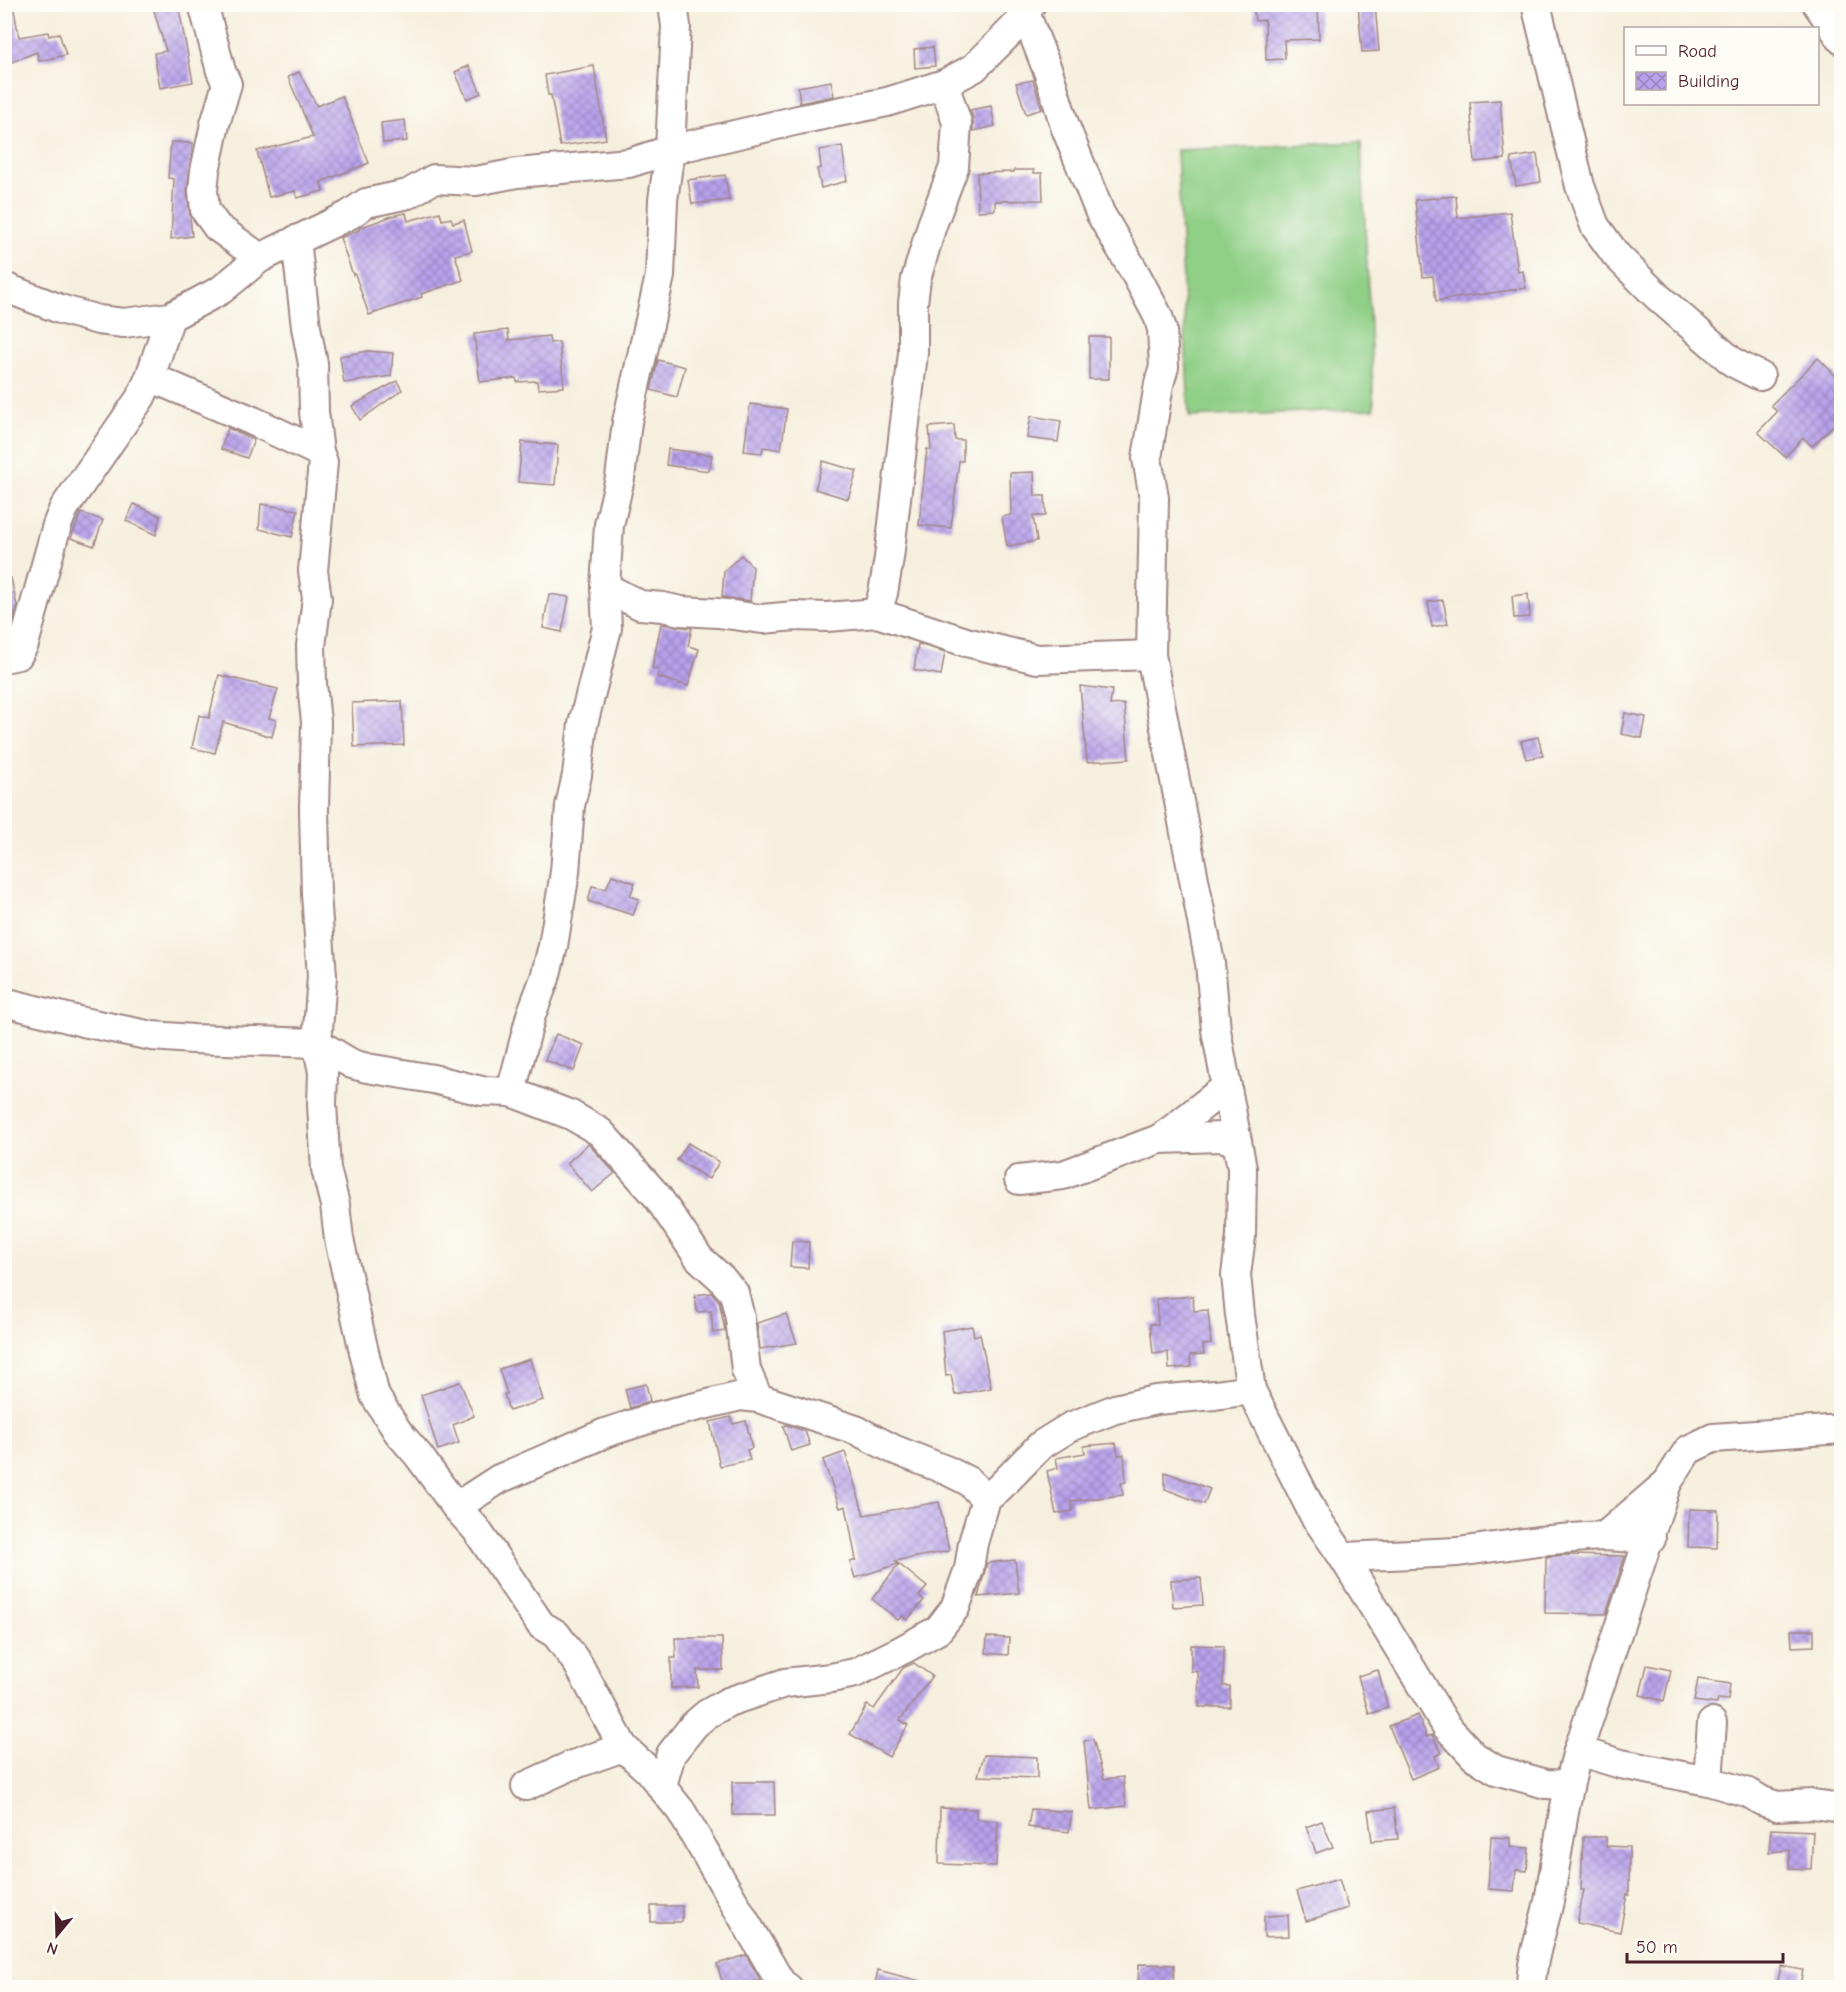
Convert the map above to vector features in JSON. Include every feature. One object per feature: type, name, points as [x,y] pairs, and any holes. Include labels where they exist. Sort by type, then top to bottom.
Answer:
[{"type":"street","points":[[203,4],[221,71],[227,84],[215,124],[205,171],[203,191],[205,210],[217,227],[260,258]]},
{"type":"street","points":[[511,1092],[531,1015],[545,978],[553,946],[565,872],[570,807],[577,775],[583,724],[606,628],[605,587],[609,525],[620,478],[627,422],[660,276],[663,200],[670,150],[676,26],[673,4]]},
{"type":"street","points":[[1536,4],[1580,186],[1595,226],[1616,255],[1658,297],[1734,363],[1760,376]]},
{"type":"street","points":[[1817,4],[1842,40]]},
{"type":"street","points":[[4,287],[60,309],[98,320],[124,324],[170,317],[221,290],[260,258],[349,215],[366,203],[408,194],[434,179],[476,181],[517,173],[629,163],[670,150],[887,102],[944,84],[974,68],[1025,8],[1093,197],[1158,316],[1162,329],[1164,367],[1147,458],[1154,498],[1151,655],[1210,963],[1216,1030],[1242,1168],[1241,1236],[1236,1275],[1251,1390],[1314,1515],[1343,1557],[1447,1726],[1466,1748],[1487,1765],[1504,1773],[1546,1784],[1569,1785]]},
{"type":"street","points":[[877,612],[889,558],[908,398],[913,353],[913,303],[916,279],[932,225],[954,167],[957,123],[944,84]]},
{"type":"street","points":[[296,240],[306,327],[313,364],[314,412],[319,452],[323,462],[313,572],[317,598],[311,646],[316,722],[314,810],[316,894],[322,976],[317,1043],[323,1072],[322,1105],[326,1169],[335,1205],[339,1239],[375,1396],[398,1432],[476,1529],[541,1625],[556,1634],[578,1664],[623,1747],[655,1778],[681,1811],[714,1865],[781,1986]]},
{"type":"street","points":[[4,656],[18,655],[24,644],[57,525],[64,508],[135,406],[150,377],[170,317]]},
{"type":"street","points":[[150,377],[254,421],[319,452]]},
{"type":"street","points":[[605,587],[640,605],[762,619],[795,616],[827,617],[877,612],[966,642],[1037,658],[1151,655]]},
{"type":"street","points":[[4,1002],[83,1023],[152,1036],[317,1043],[352,1064],[433,1078],[482,1091],[511,1092],[571,1115],[600,1132],[657,1196],[699,1258],[722,1278],[734,1293],[740,1318],[746,1370],[758,1398]]},
{"type":"street","points":[[1019,1180],[1063,1175],[1160,1139],[1227,1087]]},
{"type":"street","points":[[1160,1139],[1221,1137],[1237,1142]]},
{"type":"street","points":[[655,1778],[694,1725],[707,1714],[728,1702],[785,1683],[831,1678],[855,1672],[938,1630],[956,1608],[969,1569],[973,1543],[986,1499],[1041,1445],[1070,1427],[1115,1409],[1156,1400],[1251,1390]]},
{"type":"street","points":[[456,1507],[499,1479],[625,1426],[741,1396],[758,1398],[856,1430],[893,1449],[948,1471],[968,1482],[986,1499]]},
{"type":"street","points":[[1532,1988],[1531,1971],[1549,1903],[1569,1785],[1578,1751],[1668,1483],[1688,1450],[1713,1438],[1842,1429]]},
{"type":"street","points":[[1605,1536],[1668,1483]]},
{"type":"street","points":[[1343,1557],[1458,1552],[1538,1541],[1605,1536],[1650,1539]]},
{"type":"street","points":[[1708,1781],[1712,1723]]},
{"type":"street","points":[[526,1786],[570,1766],[623,1747]]},
{"type":"street","points":[[1578,1751],[1621,1764],[1708,1781],[1749,1793],[1777,1806],[1813,1804],[1842,1808]]},
{"type":"green space","points":[[1361,142],[1374,409],[1189,417],[1177,150]]},
{"type":"building","points":[[152,4],[178,4],[193,82],[160,88],[154,53],[166,51]]},
{"type":"building","points":[[1253,4],[1318,4],[1319,39],[1284,40],[1285,59],[1266,60],[1265,20],[1255,21]]},
{"type":"building","points":[[1358,4],[1375,4],[1379,51],[1362,52]]},
{"type":"building","points":[[13,5],[19,37],[48,32],[49,36],[59,33],[66,55],[39,61],[37,52],[4,65],[4,6]]},
{"type":"building","points":[[933,47],[935,66],[915,68],[914,49]]},
{"type":"building","points":[[469,66],[481,93],[467,99],[455,72]]},
{"type":"building","points":[[594,66],[606,139],[560,146],[545,75]]},
{"type":"building","points":[[299,72],[317,106],[342,96],[369,163],[321,182],[323,191],[297,198],[295,191],[269,197],[257,151],[313,137],[288,77]]},
{"type":"building","points":[[1033,80],[1042,109],[1026,114],[1016,83]]},
{"type":"building","points":[[831,81],[834,96],[800,103],[798,87]]},
{"type":"building","points":[[1500,100],[1505,159],[1475,162],[1470,102]]},
{"type":"building","points":[[991,106],[995,126],[973,131],[973,118],[970,110]]},
{"type":"building","points":[[405,120],[407,141],[383,143],[381,123]]},
{"type":"building","points":[[171,142],[193,143],[187,190],[192,236],[171,239],[174,179],[168,178]]},
{"type":"building","points":[[842,146],[847,181],[821,188],[817,169],[821,168],[819,150]]},
{"type":"building","points":[[1537,154],[1541,182],[1516,186],[1511,158]]},
{"type":"building","points":[[1014,170],[1034,170],[1034,173],[1042,173],[1043,200],[995,201],[995,210],[978,211],[977,173],[1014,172]]},
{"type":"building","points":[[725,175],[729,200],[692,204],[688,180]]},
{"type":"building","points":[[1456,196],[1458,218],[1510,212],[1518,272],[1523,271],[1526,288],[1436,301],[1433,276],[1423,277],[1415,200]]},
{"type":"building","points":[[440,212],[442,220],[451,218],[453,223],[464,220],[472,251],[455,255],[463,280],[369,315],[340,238],[359,228],[392,216],[406,213],[408,221]]},
{"type":"building","points":[[508,330],[509,340],[549,336],[550,343],[559,342],[564,387],[538,389],[537,381],[517,382],[516,378],[480,382],[474,334]]},
{"type":"building","points":[[1089,337],[1109,337],[1109,379],[1089,379]]},
{"type":"building","points":[[368,351],[393,353],[391,376],[344,383],[340,356]]},
{"type":"building","points":[[1818,358],[1842,382],[1842,417],[1812,446],[1803,438],[1785,457],[1758,432],[1777,412],[1771,405]]},
{"type":"building","points":[[658,360],[685,367],[677,397],[651,390]]},
{"type":"building","points":[[397,381],[402,390],[360,420],[352,406]]},
{"type":"building","points":[[750,404],[787,409],[781,450],[763,447],[762,453],[744,451]]},
{"type":"building","points":[[1031,416],[1061,421],[1058,442],[1027,438]]},
{"type":"building","points":[[954,425],[955,440],[963,440],[963,461],[959,461],[951,528],[919,525],[927,449],[931,450],[929,427]]},
{"type":"building","points":[[228,428],[254,440],[247,458],[221,449]]},
{"type":"building","points":[[522,442],[558,445],[555,485],[518,482]]},
{"type":"building","points":[[668,449],[712,455],[709,471],[666,465]]},
{"type":"building","points":[[823,461],[857,471],[848,499],[815,489]]},
{"type":"building","points":[[1034,472],[1035,496],[1045,496],[1046,516],[1033,516],[1037,541],[1007,546],[1002,517],[1011,515],[1010,473]]},
{"type":"building","points":[[134,504],[160,516],[156,535],[126,521]]},
{"type":"building","points":[[261,504],[298,510],[292,537],[259,529]]},
{"type":"building","points":[[81,513],[103,520],[94,546],[71,538]]},
{"type":"building","points":[[741,555],[753,567],[750,601],[722,597],[724,571]]},
{"type":"building","points":[[11,578],[17,606],[11,630],[4,631],[4,579]]},
{"type":"building","points":[[549,594],[569,597],[562,632],[543,628]]},
{"type":"building","points":[[1528,594],[1530,617],[1514,618],[1512,596]]},
{"type":"building","points":[[1443,600],[1448,624],[1432,627],[1428,602]]},
{"type":"building","points":[[661,624],[692,628],[688,646],[699,649],[688,686],[657,677],[659,670],[652,668]]},
{"type":"building","points":[[918,644],[945,652],[941,675],[914,670]]},
{"type":"building","points":[[219,675],[278,689],[269,718],[276,720],[272,737],[223,722],[215,753],[192,748],[199,715],[209,718]]},
{"type":"building","points":[[1080,686],[1112,690],[1110,705],[1124,704],[1129,759],[1087,762]]},
{"type":"building","points":[[402,701],[404,745],[354,747],[352,703]]},
{"type":"building","points":[[1625,713],[1646,717],[1642,738],[1621,734]]},
{"type":"building","points":[[1538,737],[1543,756],[1526,759],[1521,741]]},
{"type":"building","points":[[612,875],[635,883],[630,896],[639,899],[633,915],[588,901],[592,886],[606,889]]},
{"type":"building","points":[[556,1034],[584,1045],[574,1071],[545,1060]]},
{"type":"building","points":[[688,1143],[719,1162],[709,1179],[677,1160]]},
{"type":"building","points":[[588,1144],[615,1173],[592,1192],[567,1163]]},
{"type":"building","points":[[792,1241],[809,1242],[808,1268],[790,1267]]},
{"type":"building","points":[[712,1293],[719,1301],[725,1331],[713,1333],[711,1311],[697,1312],[695,1295]]},
{"type":"building","points":[[1193,1296],[1194,1311],[1208,1310],[1211,1344],[1203,1345],[1204,1354],[1190,1355],[1191,1367],[1169,1369],[1168,1352],[1153,1354],[1150,1324],[1158,1324],[1156,1299]]},
{"type":"building","points":[[786,1314],[797,1343],[760,1349],[757,1323]]},
{"type":"building","points":[[972,1326],[974,1336],[980,1334],[991,1388],[955,1395],[951,1375],[946,1376],[942,1331]]},
{"type":"building","points":[[530,1359],[543,1400],[509,1411],[504,1394],[507,1394],[499,1369]]},
{"type":"building","points":[[460,1382],[474,1416],[453,1425],[459,1443],[438,1450],[421,1395]]},
{"type":"building","points":[[646,1384],[650,1401],[630,1408],[625,1389]]},
{"type":"building","points":[[731,1417],[733,1424],[746,1421],[752,1448],[747,1450],[750,1460],[720,1466],[710,1422]]},
{"type":"building","points":[[783,1426],[805,1431],[810,1445],[791,1451]]},
{"type":"building","points":[[1116,1443],[1118,1455],[1124,1455],[1126,1482],[1121,1483],[1123,1495],[1071,1501],[1073,1511],[1056,1514],[1047,1471],[1058,1468],[1056,1458],[1085,1453],[1084,1446]]},
{"type":"building","points":[[845,1452],[864,1515],[939,1502],[949,1551],[895,1561],[898,1564],[855,1578],[850,1562],[856,1560],[846,1506],[840,1508],[823,1460]]},
{"type":"building","points":[[1165,1472],[1210,1489],[1204,1504],[1165,1489]]},
{"type":"building","points":[[1689,1509],[1718,1510],[1717,1548],[1688,1547]]},
{"type":"building","points":[[1625,1556],[1606,1614],[1545,1613],[1546,1557]]},
{"type":"building","points":[[1015,1560],[1019,1593],[978,1597],[987,1563]]},
{"type":"building","points":[[899,1564],[927,1587],[919,1596],[924,1600],[907,1620],[902,1616],[898,1620],[872,1599]]},
{"type":"building","points":[[1201,1578],[1203,1605],[1173,1607],[1171,1580]]},
{"type":"building","points":[[1791,1630],[1814,1630],[1814,1646],[1792,1647]]},
{"type":"building","points":[[987,1637],[1009,1638],[1008,1655],[986,1653]]},
{"type":"building","points":[[675,1638],[722,1638],[723,1670],[697,1670],[698,1687],[671,1688],[671,1658],[676,1658]]},
{"type":"building","points":[[1191,1645],[1224,1646],[1223,1686],[1230,1686],[1230,1707],[1199,1707],[1198,1672],[1191,1671]]},
{"type":"building","points":[[914,1663],[932,1676],[900,1720],[908,1725],[889,1757],[850,1734],[867,1705],[874,1709],[903,1668]]},
{"type":"building","points":[[1647,1665],[1671,1670],[1664,1701],[1640,1695]]},
{"type":"building","points":[[1378,1670],[1388,1708],[1369,1714],[1358,1676]]},
{"type":"building","points":[[1698,1679],[1730,1684],[1728,1700],[1718,1699],[1717,1704],[1694,1701]]},
{"type":"building","points":[[1418,1715],[1427,1737],[1432,1735],[1442,1753],[1435,1756],[1439,1767],[1411,1779],[1389,1726]]},
{"type":"building","points":[[1093,1739],[1104,1779],[1123,1777],[1126,1806],[1091,1810],[1084,1741]]},
{"type":"building","points":[[984,1755],[1037,1757],[1037,1778],[978,1776]]},
{"type":"building","points":[[732,1782],[774,1782],[775,1815],[733,1815]]},
{"type":"building","points":[[940,1808],[976,1809],[976,1819],[998,1821],[996,1866],[939,1864]]},
{"type":"building","points":[[1394,1808],[1398,1839],[1372,1841],[1368,1811]]},
{"type":"building","points":[[1031,1809],[1072,1812],[1069,1832],[1028,1827]]},
{"type":"building","points":[[1322,1821],[1333,1847],[1316,1853],[1306,1827]]},
{"type":"building","points":[[1771,1829],[1813,1831],[1811,1869],[1789,1868],[1790,1850],[1769,1852]]},
{"type":"building","points":[[1491,1837],[1510,1838],[1510,1847],[1529,1848],[1527,1871],[1516,1870],[1514,1891],[1488,1889]]},
{"type":"building","points":[[1583,1837],[1606,1837],[1606,1846],[1629,1847],[1629,1895],[1627,1894],[1620,1932],[1577,1923],[1584,1890],[1581,1890]]},
{"type":"building","points":[[1339,1879],[1348,1908],[1306,1921],[1297,1891]]},
{"type":"building","points":[[651,1906],[682,1906],[682,1922],[651,1922]]},
{"type":"building","points":[[1288,1915],[1289,1936],[1264,1937],[1264,1916]]},
{"type":"building","points":[[746,1955],[760,1980],[736,1988],[724,1988],[717,1964]]},
{"type":"building","points":[[1139,1964],[1174,1965],[1173,1988],[1138,1988]]},
{"type":"building","points":[[1781,1966],[1803,1970],[1800,1985],[1778,1981]]},
{"type":"building","points":[[878,1970],[923,1982],[922,1988],[874,1988]]}]
